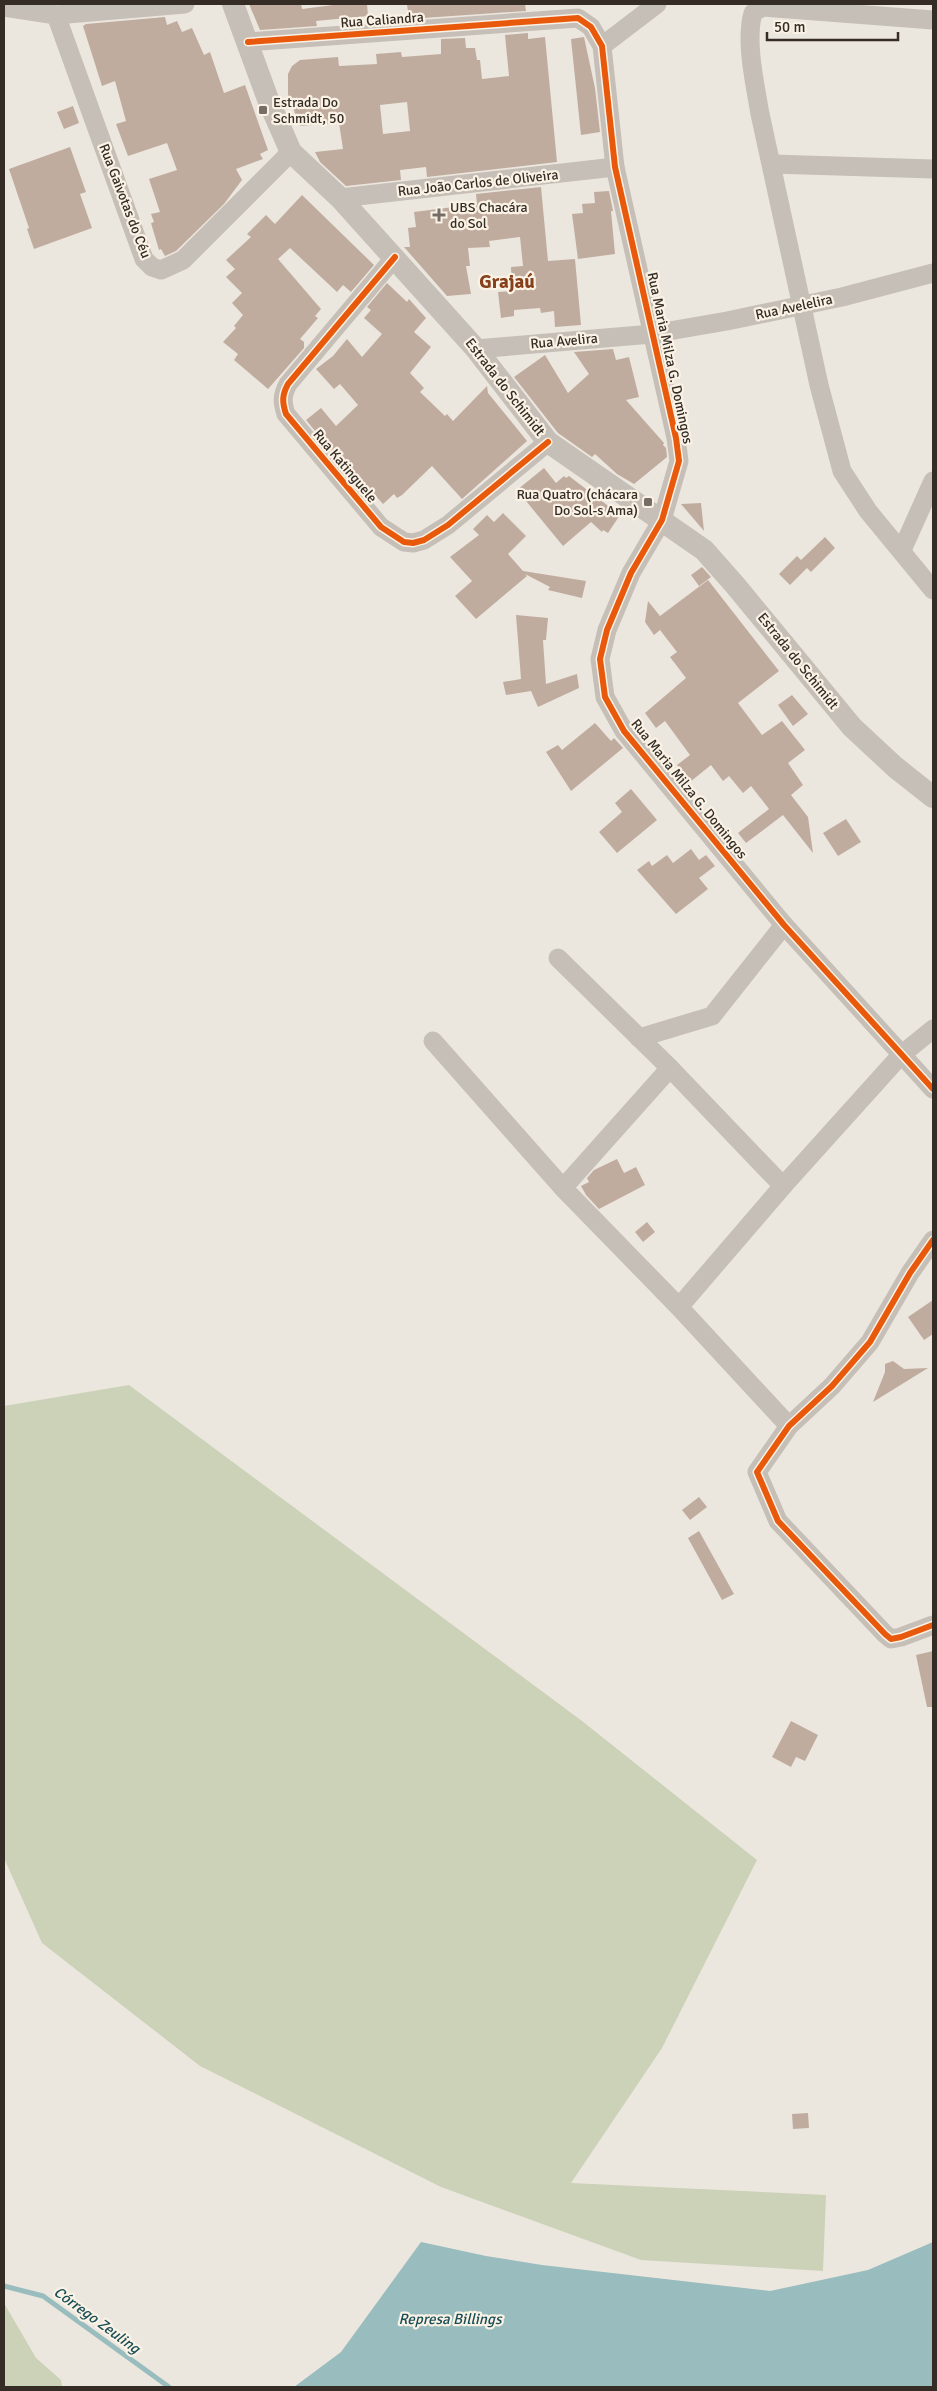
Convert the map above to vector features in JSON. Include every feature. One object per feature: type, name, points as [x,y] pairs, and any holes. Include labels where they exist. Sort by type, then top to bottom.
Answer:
[{"type":"street","points":[[4,7],[56,14],[185,4]]},
{"type":"street","name":"Estrada do Schimidt","points":[[233,4],[269,102],[291,152],[340,198],[476,349],[548,442],[704,550],[852,727],[895,767],[932,795]]},
{"type":"street","points":[[602,46],[657,4]]},
{"type":"street","points":[[933,20],[770,8],[756,9],[753,13],[751,25],[754,72],[760,114],[819,385],[842,471],[868,511],[933,590]]},
{"type":"street","name":"Rua Gaivotas do Céu","points":[[56,14],[144,259],[152,267],[161,270],[183,260],[291,152]]},
{"type":"street","name":"Rua Caliandra","points":[[248,42],[583,14]]},
{"type":"street","name":"Rua Maria Milza G. Domingos","points":[[583,14],[602,46],[615,167],[676,438],[679,461],[662,520],[630,573],[607,630],[600,660],[605,697],[624,731],[784,925],[933,1089]]},
{"type":"street","points":[[772,164],[933,169]]},
{"type":"street","name":"Rua João Carlos de Oliveira","points":[[340,198],[615,167]]},
{"type":"street","name":"Rua Katinguele","points":[[394,257],[288,384],[283,393],[282,403],[286,414],[380,527],[404,542],[413,543],[424,540],[448,525],[548,442]]},
{"type":"street","name":"Rua Avelelira","points":[[652,334],[842,298],[933,273]]},
{"type":"street","name":"Rua Avelira","points":[[476,349],[652,334]]},
{"type":"street","points":[[902,550],[932,479]]},
{"type":"street","points":[[639,1038],[712,1016],[784,925]]},
{"type":"street","points":[[558,958],[670,1068],[783,1186]]},
{"type":"street","points":[[679,1307],[783,1186],[901,1055],[933,1029]]},
{"type":"street","points":[[433,1042],[563,1188],[679,1307],[789,1426]]},
{"type":"street","points":[[563,1188],[670,1068]]},
{"type":"street","points":[[933,1240],[910,1273],[870,1342],[832,1386],[789,1426],[756,1472],[778,1521],[885,1634],[892,1638],[901,1637],[933,1625]]},
{"type":"green space","points":[[129,1385],[582,1721],[757,1860],[662,2048],[571,2183],[826,2195],[823,2271],[641,2260],[441,2187],[200,2066],[42,1943],[4,1858],[4,1406]]},
{"type":"green space","points":[[4,2303],[36,2358],[61,2380],[62,2387],[4,2387]]},
{"type":"water","name":"Represa Billings","points":[[421,2242],[486,2256],[542,2265],[770,2291],[868,2270],[933,2242],[933,2387],[294,2387],[341,2352]]},
{"type":"building","points":[[249,4],[301,4],[302,9],[341,4],[367,4],[368,16],[316,21],[317,26],[260,30]]},
{"type":"building","points":[[407,4],[525,4],[526,11],[409,19]]},
{"type":"building","points":[[165,17],[167,25],[177,21],[182,32],[192,28],[204,55],[210,52],[224,93],[245,85],[268,150],[260,154],[263,159],[236,169],[242,180],[224,204],[176,251],[165,256],[161,249],[159,250],[151,223],[154,222],[151,214],[160,212],[149,179],[177,170],[167,143],[128,156],[116,124],[126,121],[115,81],[102,86],[83,26],[86,24]]},
{"type":"building","points":[[528,33],[528,39],[545,37],[557,162],[427,177],[426,167],[400,170],[401,180],[346,186],[320,162],[315,152],[343,149],[339,123],[300,126],[288,95],[288,74],[292,66],[300,60],[338,57],[339,66],[377,64],[376,54],[401,52],[402,57],[441,54],[441,39],[465,38],[466,48],[475,48],[477,60],[480,60],[482,79],[509,76],[505,35]],"holes":[[[407,102],[410,131],[383,134],[380,105]]]},
{"type":"building","points":[[584,37],[595,88],[600,132],[581,135],[571,39]]},
{"type":"building","points":[[73,106],[79,123],[64,129],[57,112]]},
{"type":"building","points":[[70,147],[86,192],[80,194],[92,228],[34,249],[9,169]]},
{"type":"building","points":[[541,187],[548,261],[575,259],[581,325],[555,327],[554,311],[541,313],[540,308],[514,310],[514,316],[501,318],[498,292],[512,291],[511,267],[523,266],[520,237],[489,241],[490,247],[468,248],[470,266],[466,266],[471,294],[447,296],[404,247],[410,247],[408,228],[416,227],[414,212],[477,204],[476,194]]},
{"type":"building","points":[[609,191],[613,211],[611,211],[615,254],[578,259],[572,214],[583,213],[582,204],[595,203],[594,192]]},
{"type":"building","points":[[302,195],[374,265],[351,292],[343,285],[337,292],[290,248],[278,259],[321,309],[315,316],[318,318],[300,339],[304,342],[304,348],[268,389],[234,360],[238,354],[223,342],[236,328],[234,326],[243,315],[232,303],[242,293],[226,277],[235,269],[226,260],[251,237],[247,234],[266,215],[275,224]]},
{"type":"building","points":[[387,283],[407,302],[409,299],[426,318],[414,332],[431,347],[410,373],[424,388],[420,392],[445,416],[447,414],[453,421],[487,386],[488,393],[527,441],[462,499],[432,466],[402,495],[397,498],[394,494],[383,504],[355,473],[352,476],[306,420],[321,408],[336,426],[358,405],[340,384],[334,389],[316,369],[333,356],[347,339],[362,357],[382,334],[364,318],[371,310],[367,307]]},
{"type":"building","points":[[613,349],[616,360],[629,357],[639,397],[626,400],[664,443],[663,445],[666,448],[667,457],[634,484],[617,474],[595,454],[592,457],[558,433],[514,377],[545,355],[568,393],[589,374],[574,352]]},
{"type":"building","points":[[544,468],[556,483],[564,476],[566,478],[569,476],[620,515],[608,533],[603,530],[602,532],[591,522],[563,546],[517,490]]},
{"type":"building","points":[[701,503],[704,531],[681,504]]},
{"type":"building","points":[[503,513],[526,536],[508,554],[523,571],[586,581],[582,598],[548,590],[550,587],[525,574],[527,576],[476,619],[455,596],[472,581],[450,557],[479,535],[473,529],[487,515],[494,522]]},
{"type":"building","points":[[825,537],[835,548],[811,572],[807,568],[790,585],[779,574],[797,556],[801,560]]},
{"type":"building","points":[[702,567],[711,577],[699,586],[691,575]]},
{"type":"building","points":[[708,580],[779,671],[738,703],[762,735],[782,721],[805,750],[788,763],[803,785],[791,795],[808,817],[813,853],[783,815],[746,843],[738,833],[769,809],[751,786],[743,793],[729,776],[723,781],[711,765],[690,782],[677,765],[690,755],[665,721],[656,728],[645,713],[686,678],[670,657],[677,652],[660,630],[654,635],[645,622],[648,601],[660,616]]},
{"type":"building","points":[[516,615],[548,618],[546,640],[543,640],[546,684],[577,674],[579,688],[538,707],[531,691],[506,695],[503,682],[521,679]]},
{"type":"building","points":[[792,695],[808,714],[793,726],[778,705]]},
{"type":"building","points":[[595,723],[611,741],[614,738],[623,748],[571,791],[546,752],[558,745],[562,750]]},
{"type":"building","points":[[631,789],[657,820],[617,853],[599,832],[622,812],[615,803]]},
{"type":"building","points":[[846,819],[861,842],[838,856],[823,833]]},
{"type":"building","points":[[691,849],[699,860],[706,855],[715,866],[699,878],[708,889],[676,914],[637,870],[649,861],[652,866],[667,855],[673,863]]},
{"type":"building","points":[[617,1159],[624,1173],[636,1167],[645,1185],[599,1209],[586,1195],[581,1186],[589,1182],[587,1178],[594,1170]]},
{"type":"building","points":[[647,1222],[655,1232],[643,1242],[635,1232]]},
{"type":"building","points":[[933,1300],[933,1334],[924,1340],[908,1317]]},
{"type":"building","points":[[893,1361],[904,1369],[928,1368],[873,1402],[885,1372],[885,1364]]},
{"type":"building","points":[[699,1497],[707,1507],[690,1520],[682,1510]]},
{"type":"building","points":[[699,1531],[734,1594],[722,1600],[688,1538]]},
{"type":"building","points":[[933,1651],[933,1707],[927,1707],[916,1655]]},
{"type":"building","points":[[791,1721],[818,1735],[805,1761],[796,1757],[791,1767],[772,1757]]},
{"type":"building","points":[[808,2113],[809,2128],[793,2129],[792,2114]]},
{"type":"waterway","name":"Córrego Zeuling","points":[[4,2286],[43,2296],[169,2387]]},
{"type":"cycle path","points":[[248,42],[578,18],[591,27],[602,46],[615,167],[676,438],[679,461],[662,520],[631,573],[607,630],[600,659],[605,697],[624,731],[784,925],[933,1089]]},
{"type":"cycle path","points":[[395,257],[288,384],[283,399],[286,414],[381,527],[404,542],[413,543],[424,540],[448,525],[548,442]]},
{"type":"cycle path","points":[[933,1240],[910,1273],[870,1342],[832,1386],[789,1426],[757,1472],[778,1521],[885,1634],[891,1639],[933,1625]]},
{"type":"place","name":"Estrada Do Schmidt, 50","points":[[263,110]]},
{"type":"place","name":"UBS Chacára do Sol","points":[[439,215]]},
{"type":"place","name":"Rua Quatro (chácara Do Sol-s Ama)","points":[[648,502]]},
{"type":"district","name":"Grajaú","points":[[507,282]]}]
